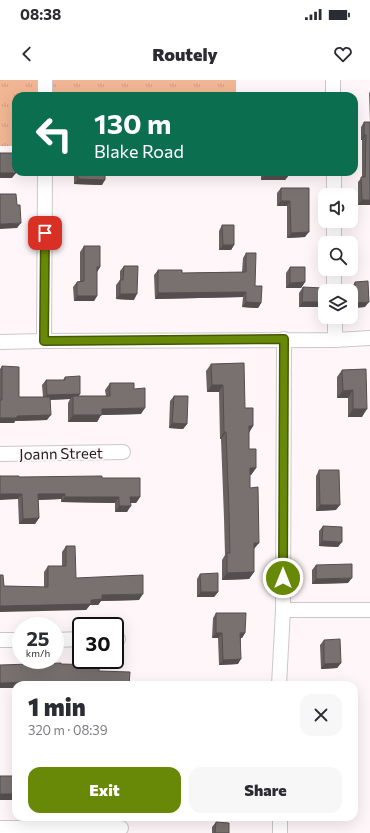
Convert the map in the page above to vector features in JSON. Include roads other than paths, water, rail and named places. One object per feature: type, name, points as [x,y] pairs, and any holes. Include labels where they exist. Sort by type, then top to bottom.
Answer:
[{"type":"street","points":[[45,80],[45,92]]},
{"type":"street","points":[[333,80],[333,92]]},
{"type":"street","points":[[44,341],[45,176]]},
{"type":"street","points":[[334,176],[334,188]]},
{"type":"street","points":[[335,324],[335,340]]},
{"type":"street","points":[[0,342],[284,339],[335,340],[370,338]]},
{"type":"street","points":[[279,681],[283,610],[284,339]]},
{"type":"street","name":"Joann Street","points":[[0,454],[123,452]]},
{"type":"street","points":[[283,610],[370,610]]},
{"type":"street","points":[[0,640],[12,640]]},
{"type":"street","points":[[280,821],[280,833]]},
{"type":"street","points":[[0,828],[121,828]]}]
